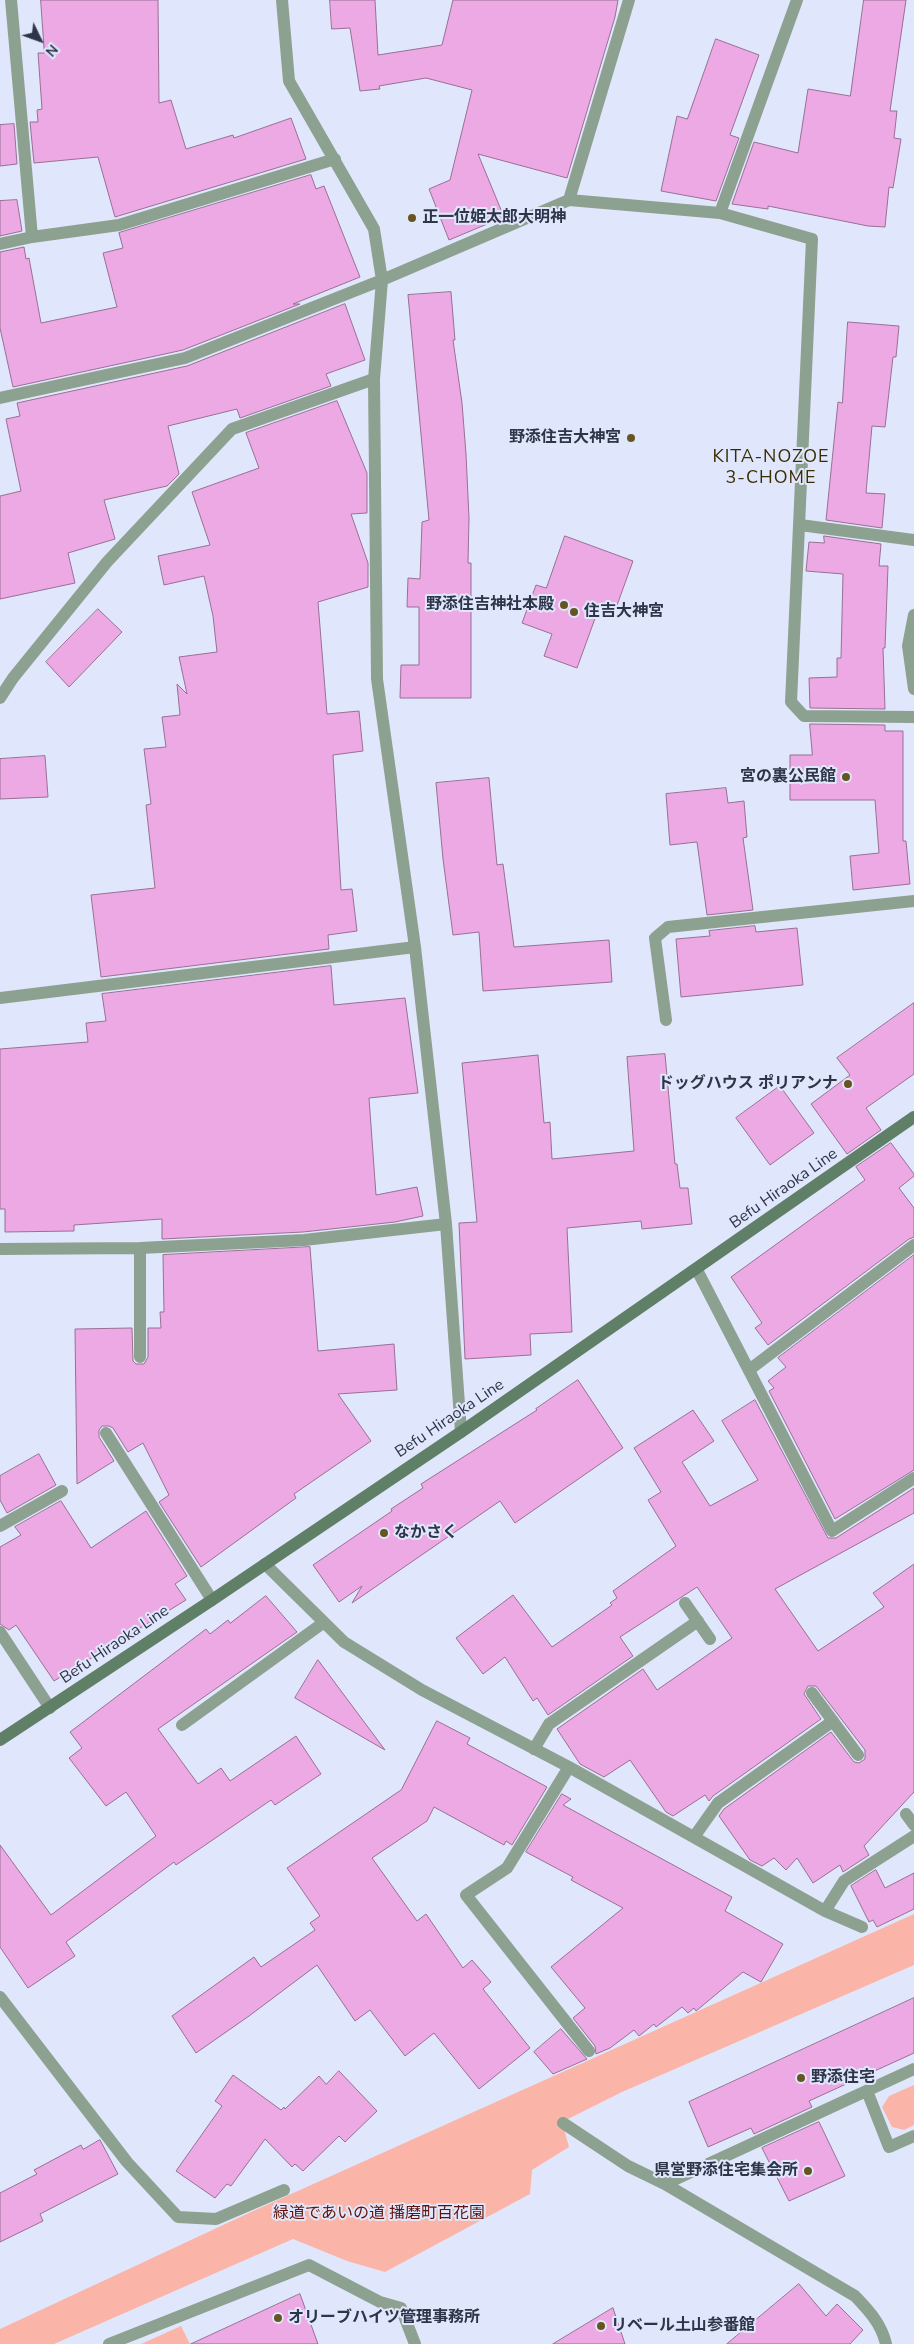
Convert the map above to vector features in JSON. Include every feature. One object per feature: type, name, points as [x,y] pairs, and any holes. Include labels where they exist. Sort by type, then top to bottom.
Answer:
[{"type":"main road","name":"Befu Hiraoka Line","points":[[0,1740],[461,1432],[914,1118]]},
{"type":"street","points":[[11,0],[32,236]]},
{"type":"street","points":[[282,0],[289,80],[374,229],[382,280],[374,379],[377,679],[415,947],[446,1224],[461,1432]]},
{"type":"street","points":[[568,200],[629,0]]},
{"type":"street","points":[[720,213],[797,0]]},
{"type":"street","points":[[0,244],[32,236],[120,225],[335,159]]},
{"type":"street","points":[[0,398],[185,358],[382,280],[568,200],[720,213],[812,239],[791,702],[804,716],[914,717]]},
{"type":"street","points":[[0,698],[13,678],[107,562],[232,429],[374,379]]},
{"type":"street","points":[[800,525],[914,540]]},
{"type":"street","points":[[914,615],[908,646],[914,690]]},
{"type":"street","points":[[666,1020],[655,938],[668,927],[914,901]]},
{"type":"street","points":[[0,998],[415,947]]},
{"type":"street","points":[[0,1249],[140,1248],[304,1240],[446,1224]]},
{"type":"street","points":[[749,1370],[914,1245]]},
{"type":"street","points":[[140,1248],[140,1357]]},
{"type":"street","points":[[697,1270],[832,1531],[914,1478]]},
{"type":"street","points":[[106,1433],[212,1600]]},
{"type":"street","points":[[0,1526],[62,1491]]},
{"type":"street","points":[[265,1564],[344,1642],[422,1690],[569,1768],[826,1911],[862,1927]]},
{"type":"street","points":[[685,1603],[710,1639]]},
{"type":"street","points":[[534,1749],[549,1724],[698,1622]]},
{"type":"street","points":[[182,1725],[323,1623]]},
{"type":"street","points":[[0,1632],[50,1708]]},
{"type":"street","points":[[812,1693],[858,1755]]},
{"type":"street","points":[[694,1837],[718,1802],[833,1721]]},
{"type":"street","points":[[569,1768],[507,1868],[466,1895],[590,2051]]},
{"type":"street","points":[[906,1814],[914,1825]]},
{"type":"street","points":[[826,1911],[844,1881],[914,1836]]},
{"type":"street","points":[[0,1997],[127,2162],[178,2218],[216,2219],[284,2190]]},
{"type":"street","points":[[665,2184],[914,2069]]},
{"type":"street","points":[[867,2090],[889,2147],[914,2136]]},
{"type":"street","points":[[563,2123],[628,2166],[665,2184],[855,2296],[877,2320],[883,2330],[886,2344]]},
{"type":"street","points":[[109,2344],[309,2265],[380,2302],[401,2308],[415,2344]]},
{"type":"green space","name":"緑道であいの道 播磨町百花園","points":[[914,1914],[914,1965],[622,2092],[562,2122],[569,2147],[532,2170],[530,2194],[385,2272],[347,2261],[293,2239],[54,2344],[0,2344],[0,2329],[251,2212]]},
{"type":"green space","points":[[914,2085],[914,2125],[904,2130],[892,2127],[882,2107],[889,2096]]},
{"type":"green space","points":[[181,2326],[190,2344],[141,2344]]},
{"type":"building","points":[[41,0],[158,0],[159,103],[171,100],[186,149],[233,135],[234,138],[291,118],[306,159],[115,217],[98,157],[34,163],[30,122],[38,122],[37,110],[42,109],[38,53],[44,53]]},
{"type":"building","points":[[330,0],[375,0],[378,55],[442,45],[453,0],[618,0],[615,17],[567,178],[478,154],[504,217],[449,240],[429,189],[450,180],[472,90],[426,78],[379,86],[380,89],[360,91],[350,28],[332,29]]},
{"type":"building","points":[[864,0],[906,0],[890,111],[897,111],[894,138],[901,139],[893,188],[889,187],[885,227],[868,226],[768,206],[768,209],[732,204],[754,142],[798,153],[808,89],[850,96]]},
{"type":"building","points":[[716,39],[759,55],[730,135],[739,138],[716,201],[661,191],[677,116],[687,119]]},
{"type":"building","points":[[14,124],[17,164],[0,166],[0,125]]},
{"type":"building","points":[[311,175],[316,189],[324,186],[360,277],[293,304],[300,304],[183,350],[13,387],[0,328],[0,252],[24,247],[26,259],[29,258],[41,323],[117,307],[103,253],[123,248],[119,233]]},
{"type":"building","points":[[17,200],[22,231],[0,236],[0,201]]},
{"type":"building","points":[[451,292],[455,340],[453,340],[462,403],[466,454],[469,518],[468,563],[471,563],[471,698],[400,698],[401,665],[419,665],[419,607],[407,607],[408,578],[420,579],[422,522],[429,520],[408,295]]},
{"type":"building","points":[[345,304],[365,360],[326,374],[331,386],[240,418],[237,409],[168,426],[179,474],[167,486],[104,500],[115,539],[68,553],[75,583],[0,599],[0,496],[21,491],[6,419],[20,416],[17,403],[187,366]]},
{"type":"building","points":[[848,322],[899,326],[896,357],[893,357],[885,427],[872,426],[866,493],[885,494],[882,528],[826,520],[838,402],[842,403]]},
{"type":"building","points":[[337,401],[367,473],[367,513],[351,514],[368,563],[368,587],[318,602],[327,714],[359,711],[363,751],[333,755],[341,890],[352,889],[357,931],[328,935],[329,949],[101,977],[91,895],[155,888],[146,805],[151,804],[144,749],[166,747],[162,717],[180,715],[177,684],[187,694],[179,657],[217,652],[213,616],[204,576],[164,585],[158,556],[210,545],[192,492],[259,468],[246,433]]},
{"type":"building","name":"野添住吉神社本殿","points":[[565,536],[633,561],[616,608],[601,602],[577,668],[544,656],[552,634],[522,623],[536,585],[546,588]]},
{"type":"building","points":[[824,536],[881,544],[879,566],[888,566],[885,648],[883,648],[885,709],[810,708],[809,678],[837,677],[837,658],[841,658],[843,574],[806,571],[809,542],[824,543]]},
{"type":"building","points":[[98,609],[122,632],[69,687],[46,662]]},
{"type":"building","name":"宮の裏公民館","points":[[810,724],[885,725],[885,731],[903,731],[903,841],[906,841],[910,884],[853,890],[850,856],[879,853],[875,800],[790,800],[790,755],[812,755]]},
{"type":"building","points":[[45,756],[48,797],[0,799],[0,759]]},
{"type":"building","points":[[489,778],[497,865],[503,864],[514,947],[609,940],[612,982],[483,991],[479,932],[453,935],[436,783]]},
{"type":"building","points":[[726,788],[728,803],[744,801],[747,837],[743,838],[753,910],[707,915],[697,842],[670,845],[666,794]]},
{"type":"building","points":[[755,926],[756,932],[797,928],[803,985],[681,997],[676,939],[710,936],[709,931]]},
{"type":"building","points":[[331,966],[334,1005],[405,998],[418,1093],[369,1098],[376,1195],[417,1187],[423,1216],[395,1222],[303,1232],[162,1239],[162,1219],[74,1225],[74,1231],[5,1232],[5,1209],[0,1209],[0,1049],[88,1042],[86,1023],[106,1021],[102,994]]},
{"type":"building","points":[[914,1003],[914,1074],[866,1108],[881,1130],[847,1154],[811,1104],[850,1075],[837,1058]]},
{"type":"building","points":[[665,1054],[675,1164],[677,1164],[680,1188],[688,1188],[692,1224],[642,1229],[641,1221],[567,1228],[572,1332],[530,1334],[531,1355],[465,1359],[459,1223],[477,1222],[462,1063],[538,1055],[544,1123],[550,1122],[552,1159],[634,1151],[627,1057]]},
{"type":"building","points":[[780,1086],[814,1133],[770,1165],[736,1118]]},
{"type":"building","points":[[891,1143],[914,1174],[899,1188],[914,1208],[914,1237],[768,1345],[755,1328],[762,1323],[731,1277],[865,1180],[856,1167]]},
{"type":"building","points":[[310,1247],[318,1351],[394,1344],[397,1390],[338,1394],[371,1441],[294,1494],[296,1498],[201,1567],[159,1502],[169,1495],[143,1443],[128,1452],[113,1428],[102,1426],[99,1430],[99,1437],[114,1461],[77,1484],[75,1329],[132,1328],[133,1361],[136,1364],[144,1364],[148,1357],[148,1328],[161,1328],[160,1312],[164,1312],[163,1255]]},
{"type":"building","points":[[914,1255],[914,1470],[835,1519],[769,1391],[774,1388],[768,1381],[786,1367],[778,1358]]},
{"type":"building","points":[[578,1380],[623,1448],[515,1523],[500,1501],[352,1603],[362,1586],[339,1602],[313,1565],[423,1488],[421,1484],[537,1410]]},
{"type":"building","points":[[755,1400],[828,1538],[836,1538],[914,1488],[914,1513],[775,1589],[818,1651],[884,1607],[873,1593],[914,1564],[914,1792],[864,1846],[869,1855],[843,1872],[840,1865],[813,1883],[797,1858],[786,1870],[774,1858],[762,1866],[750,1860],[719,1816],[724,1809],[831,1732],[854,1762],[859,1763],[865,1759],[865,1750],[816,1686],[808,1686],[804,1694],[821,1719],[713,1796],[709,1801],[705,1795],[673,1816],[666,1812],[630,1760],[604,1777],[580,1764],[557,1729],[643,1669],[657,1690],[732,1638],[697,1587],[620,1637],[633,1656],[548,1715],[537,1698],[533,1701],[505,1657],[483,1674],[456,1638],[513,1595],[552,1647],[612,1605],[610,1603],[617,1598],[613,1591],[676,1546],[648,1500],[661,1492],[634,1448],[693,1410],[714,1441],[682,1462],[710,1506],[758,1480],[722,1421]]},
{"type":"building","points":[[39,1454],[56,1485],[7,1513],[0,1500],[0,1476]]},
{"type":"building","points":[[61,1501],[91,1548],[146,1511],[187,1576],[175,1584],[186,1600],[54,1681],[16,1625],[9,1630],[0,1624],[0,1547],[21,1535],[15,1527]]},
{"type":"building","points":[[266,1596],[297,1632],[158,1729],[198,1784],[221,1768],[230,1781],[296,1736],[321,1774],[275,1805],[271,1800],[176,1865],[174,1862],[66,1942],[75,1956],[28,1988],[0,1947],[0,1845],[51,1915],[156,1836],[126,1792],[106,1806],[69,1758],[82,1748],[70,1732],[206,1629],[210,1634],[228,1620],[230,1623]]},
{"type":"building","points":[[318,1660],[385,1750],[295,1698]]},
{"type":"building","points":[[437,1721],[470,1738],[467,1744],[547,1787],[512,1845],[506,1841],[504,1845],[434,1807],[427,1821],[372,1858],[417,1921],[426,1914],[463,1968],[472,1960],[491,1982],[483,1989],[530,2048],[479,2089],[434,2033],[405,2056],[370,2010],[355,2021],[317,1965],[196,2053],[172,2016],[254,1957],[261,1967],[315,1930],[310,1923],[320,1916],[287,1868],[401,1790]]},
{"type":"building","points":[[562,1794],[571,1799],[563,1805],[732,1897],[725,1911],[783,1944],[761,1982],[743,1972],[696,2011],[694,2008],[688,2013],[682,2007],[656,2027],[654,2024],[639,2036],[634,2030],[610,2048],[596,2054],[595,2046],[573,2018],[585,2008],[551,1967],[623,1908],[571,1880],[573,1877],[526,1852]]},
{"type":"building","points":[[876,1870],[885,1888],[914,1873],[914,1909],[877,1927],[873,1920],[869,1922],[851,1886]]},
{"type":"building","name":"野添住宅","points":[[914,1998],[914,2053],[809,2101],[812,2107],[754,2134],[751,2128],[708,2147],[689,2102]]},
{"type":"building","points":[[561,2029],[587,2059],[553,2074],[534,2052]]},
{"type":"building","points":[[339,2071],[377,2111],[345,2142],[339,2136],[303,2171],[295,2164],[292,2167],[265,2139],[231,2186],[227,2184],[215,2198],[176,2171],[222,2106],[215,2101],[233,2075],[281,2110],[284,2107],[285,2109],[319,2076],[326,2084]]},
{"type":"building","name":"県営野添住宅集会所","points":[[819,2122],[845,2176],[789,2201],[762,2148]]},
{"type":"building","points":[[100,2140],[118,2174],[40,2214],[43,2221],[0,2242],[0,2193],[37,2174],[34,2170],[81,2145],[83,2149]]},
{"type":"building","points":[[799,2284],[826,2316],[837,2304],[863,2330],[850,2344],[727,2344]]},
{"type":"building","name":"オリーブハイツ管理事務所","points":[[300,2294],[318,2344],[191,2344]]},
{"type":"building","name":"リベール土山参番館","points":[[613,2308],[625,2344],[553,2344]]},
{"type":"place","name":"正一位姫太郎大明神","points":[[412,218]]},
{"type":"place","name":"野添住吉大神宮","points":[[631,438]]},
{"type":"place","name":"野添住吉神社本殿","points":[[564,605]]},
{"type":"place","name":"住吉大神宮","points":[[574,612]]},
{"type":"place","name":"宮の裏公民館","points":[[846,777]]},
{"type":"place","name":"ドッグハウス ポリアンナ","points":[[848,1084]]},
{"type":"place","name":"なかさく","points":[[384,1533]]},
{"type":"place","name":"野添住宅","points":[[801,2078]]},
{"type":"place","name":"県営野添住宅集会所","points":[[808,2171]]},
{"type":"place","name":"オリーブハイツ管理事務所","points":[[278,2318]]},
{"type":"place","name":"リベール土山参番館","points":[[601,2326]]},
{"type":"district","name":"KITA-NOZOE 3-CHOME","points":[[771,468]]}]
